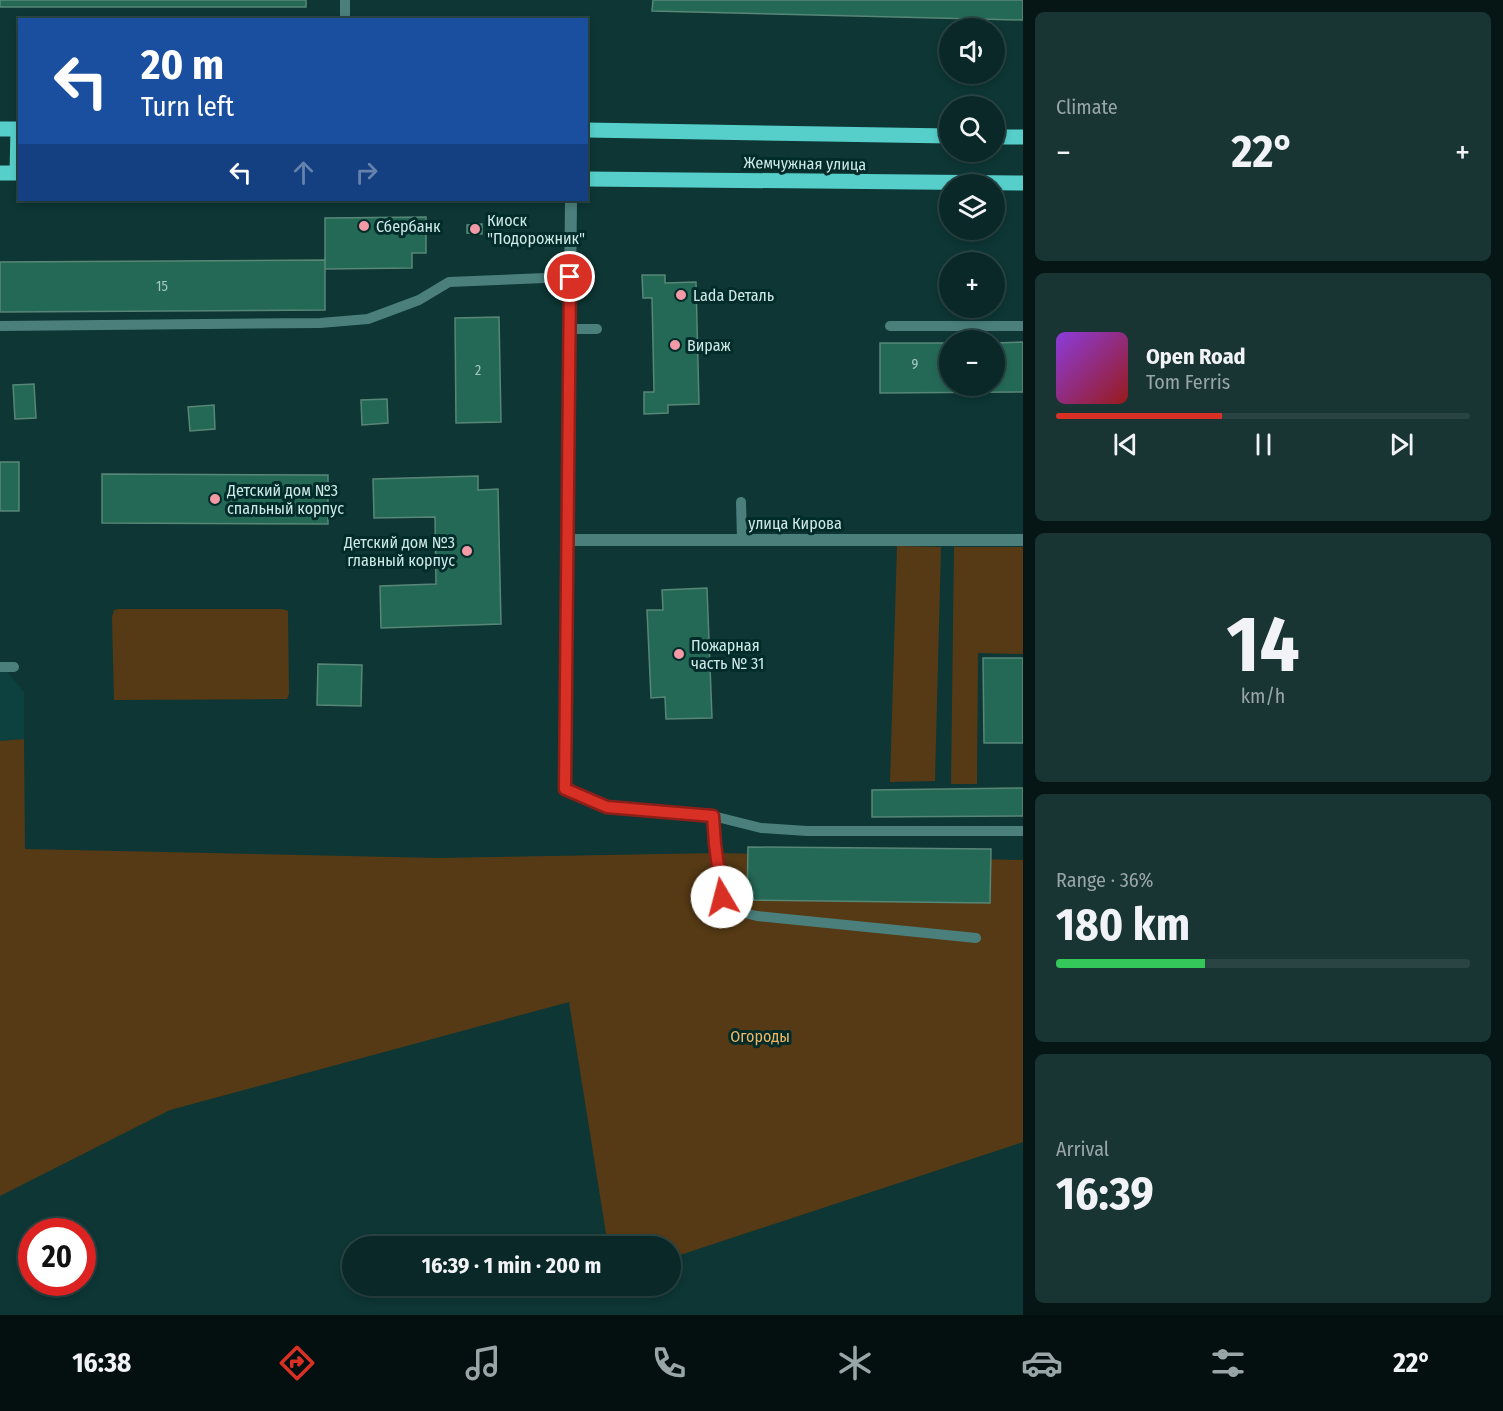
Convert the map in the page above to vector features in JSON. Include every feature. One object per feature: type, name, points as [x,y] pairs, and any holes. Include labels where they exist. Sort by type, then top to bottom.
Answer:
[{"type":"main road","points":[[0,129],[18,129]]},
{"type":"main road","name":"Жемчужная улица","points":[[588,130],[939,136]]},
{"type":"main road","points":[[1005,137],[1023,137]]},
{"type":"main road","points":[[0,172],[18,173]]},
{"type":"main road","name":"Жемчужная улица","points":[[588,179],[1023,183]]},
{"type":"street","points":[[565,789],[571,201]]},
{"type":"street","name":"улица Кирова","points":[[567,540],[1023,540]]},
{"type":"lane","points":[[345,0],[345,18]]},
{"type":"lane","points":[[0,326],[320,322],[368,319],[419,300],[449,282],[570,277]]},
{"type":"lane","points":[[890,326],[1023,326]]},
{"type":"lane","points":[[570,329],[597,329]]},
{"type":"lane","points":[[741,502],[742,540]]},
{"type":"lane","points":[[0,667],[14,668]]},
{"type":"lane","points":[[565,789],[607,807],[713,816],[761,828],[807,831],[1023,831]]},
{"type":"lane","points":[[713,816],[722,897],[728,909],[757,916],[976,938]]},
{"type":"shaded area","points":[[0,663],[24,692],[24,739],[0,741]]},
{"type":"green space","points":[[897,546],[941,547],[935,781],[890,782]]},
{"type":"green space","points":[[954,547],[1023,547],[1023,654],[978,653],[977,784],[951,784]]},
{"type":"green space","points":[[282,609],[288,611],[289,694],[287,699],[114,700],[112,617],[114,610]]},
{"type":"green space","name":"Огороды","points":[[24,739],[25,849],[439,858],[718,853],[1023,860],[1023,1142],[681,1255],[681,1236],[606,1236],[569,1002],[170,1110],[0,1196],[0,741]]},
{"type":"building","points":[[0,0],[306,0],[306,7],[0,7]]},
{"type":"building","points":[[653,0],[1023,0],[1023,20],[652,11]]},
{"type":"building","points":[[426,217],[426,253],[412,253],[412,268],[325,269],[325,218]]},
{"type":"building","name":"Киоск \"Подорожник\"","points":[[482,224],[482,234],[467,233],[467,225]]},
{"type":"building","points":[[325,260],[325,310],[0,312],[0,262]]},
{"type":"building","name":"Вираж","points":[[642,275],[665,275],[665,283],[696,282],[699,404],[668,405],[668,413],[644,414],[644,392],[654,392],[652,298],[643,298]]},
{"type":"building","points":[[499,317],[501,422],[456,423],[455,318]]},
{"type":"building","points":[[1023,342],[1023,392],[1005,392],[1005,343]]},
{"type":"building","points":[[880,343],[939,343],[939,393],[880,393]]},
{"type":"building","points":[[34,384],[36,418],[15,419],[13,385]]},
{"type":"building","points":[[387,399],[388,423],[362,425],[361,400]]},
{"type":"building","points":[[214,405],[215,429],[190,431],[188,407]]},
{"type":"building","points":[[0,462],[19,462],[19,511],[0,511]]},
{"type":"building","name":"Детский дом №3 спальный корпус","points":[[102,474],[328,475],[328,524],[102,523]]},
{"type":"building","name":"Детский дом №3 главный корпус","points":[[478,476],[478,490],[498,489],[501,624],[381,628],[380,586],[436,584],[435,517],[374,518],[373,479]]},
{"type":"building","name":"Пожарная часть № 31","points":[[707,588],[712,718],[666,719],[665,697],[651,698],[647,610],[663,610],[662,590]]},
{"type":"building","points":[[983,658],[1023,658],[1023,743],[984,743]]},
{"type":"building","points":[[318,664],[362,665],[361,706],[317,705]]},
{"type":"building","points":[[1023,788],[1023,816],[872,817],[872,790]]},
{"type":"building","points":[[748,847],[991,849],[990,903],[747,900]]},
{"type":"place","name":"Сбербанк","points":[[364,226]]},
{"type":"place","name":"Киоск \"Подорожник\"","points":[[475,229]]},
{"type":"place","name":"Lada Dеталь","points":[[681,295]]},
{"type":"place","name":"Вираж","points":[[675,345]]},
{"type":"place","name":"Детский дом №3 спальный корпус","points":[[215,499]]},
{"type":"place","name":"Детский дом №3 главный корпус","points":[[467,551]]},
{"type":"place","name":"Пожарная часть № 31","points":[[679,654]]},
{"type":"route","points":[[570,277],[565,789],[607,807],[713,816],[722,897]]}]
